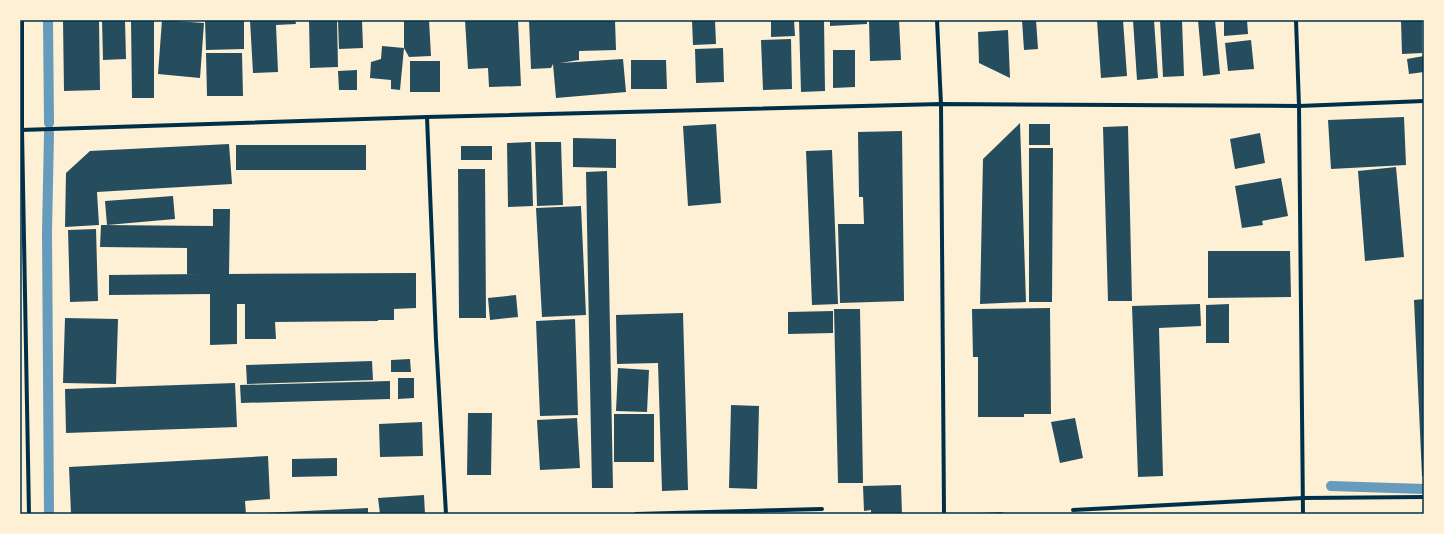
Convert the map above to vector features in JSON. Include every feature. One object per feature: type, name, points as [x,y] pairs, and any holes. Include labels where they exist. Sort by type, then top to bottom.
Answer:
[{"type":"street","points":[[22,20],[21,130],[30,514]]},
{"type":"street","points":[[937,20],[941,104],[944,514]]},
{"type":"street","points":[[1296,20],[1299,106],[1303,514]]},
{"type":"street","points":[[21,130],[427,117],[941,104],[1299,106],[1424,101]]},
{"type":"street","points":[[427,117],[436,340],[446,514]]},
{"type":"street","points":[[1073,510],[1303,498],[1424,497]]},
{"type":"street","points":[[636,514],[822,509]]},
{"type":"building","points":[[63,20],[99,20],[100,90],[64,91]]},
{"type":"building","points":[[102,20],[125,20],[126,59],[103,60]]},
{"type":"building","points":[[131,20],[154,20],[154,98],[132,98]]},
{"type":"building","points":[[162,20],[204,23],[200,78],[158,74]]},
{"type":"building","points":[[205,20],[244,20],[244,49],[206,50]]},
{"type":"building","points":[[250,20],[295,20],[296,24],[276,25],[278,72],[253,73]]},
{"type":"building","points":[[309,20],[337,20],[338,67],[310,68]]},
{"type":"building","points":[[338,20],[362,20],[363,48],[339,49]]},
{"type":"building","points":[[404,20],[429,20],[431,56],[409,57],[404,48]]},
{"type":"building","points":[[465,20],[518,20],[521,86],[489,87],[488,68],[468,69]]},
{"type":"building","points":[[529,20],[615,20],[616,50],[579,51],[579,60],[560,63],[623,59],[626,92],[556,98],[553,64],[551,68],[531,69]]},
{"type":"building","points":[[692,20],[715,20],[716,44],[693,45]]},
{"type":"building","points":[[771,20],[794,20],[795,36],[771,37]]},
{"type":"building","points":[[799,20],[824,20],[825,91],[801,92]]},
{"type":"building","points":[[830,20],[867,20],[867,24],[830,26]]},
{"type":"building","points":[[869,20],[899,20],[901,60],[870,61]]},
{"type":"building","points":[[1022,20],[1036,20],[1038,49],[1024,50]]},
{"type":"building","points":[[1097,20],[1123,20],[1127,76],[1101,78]]},
{"type":"building","points":[[1133,20],[1154,20],[1158,78],[1137,80]]},
{"type":"building","points":[[1160,20],[1182,20],[1184,76],[1163,77]]},
{"type":"building","points":[[1198,20],[1215,20],[1220,74],[1203,76]]},
{"type":"building","points":[[1224,20],[1247,20],[1248,34],[1224,36]]},
{"type":"building","points":[[1401,20],[1422,20],[1422,53],[1402,54]]},
{"type":"building","points":[[1008,30],[1010,78],[979,63],[978,32]]},
{"type":"building","points":[[791,39],[792,89],[763,90],[761,40]]},
{"type":"building","points":[[1251,40],[1254,69],[1228,71],[1225,43]]},
{"type":"building","points":[[382,46],[404,48],[400,90],[391,89],[391,80],[370,78],[371,62],[381,59]]},
{"type":"building","points":[[723,48],[724,82],[696,83],[695,49]]},
{"type":"building","points":[[833,50],[855,50],[855,87],[833,88]]},
{"type":"building","points":[[206,53],[242,53],[243,96],[207,96]]},
{"type":"building","points":[[1424,56],[1424,72],[1409,74],[1407,59]]},
{"type":"building","points":[[631,60],[666,60],[667,89],[631,89]]},
{"type":"building","points":[[410,61],[440,61],[440,92],[410,92]]},
{"type":"building","points":[[357,70],[357,90],[339,90],[338,71]]},
{"type":"building","points":[[1404,117],[1406,165],[1331,169],[1328,120]]},
{"type":"building","points":[[1020,123],[1026,302],[980,304],[983,159]]},
{"type":"building","points":[[716,124],[721,203],[688,206],[683,126]]},
{"type":"building","points":[[1029,124],[1050,124],[1050,145],[1029,145]]},
{"type":"building","points":[[1128,126],[1132,301],[1108,301],[1103,127]]},
{"type":"building","points":[[902,131],[904,301],[840,303],[838,224],[864,224],[863,197],[859,197],[858,132]]},
{"type":"building","points":[[1260,133],[1265,163],[1235,169],[1230,139]]},
{"type":"building","points":[[573,138],[616,139],[616,168],[573,167]]},
{"type":"building","points":[[531,142],[533,206],[508,207],[507,143]]},
{"type":"building","points":[[535,142],[561,142],[563,205],[537,206]]},
{"type":"building","points":[[229,144],[232,184],[97,192],[99,225],[65,227],[66,173],[90,151]]},
{"type":"building","points":[[236,145],[366,145],[366,170],[236,170]]},
{"type":"building","points":[[461,146],[492,146],[492,160],[461,160]]},
{"type":"building","points":[[1029,148],[1053,148],[1052,302],[1029,302]]},
{"type":"building","points":[[832,150],[838,304],[812,305],[806,151]]},
{"type":"building","points":[[1396,167],[1404,257],[1365,261],[1358,171]]},
{"type":"building","points":[[458,169],[485,169],[486,318],[459,318]]},
{"type":"building","points":[[607,171],[613,488],[592,488],[586,172]]},
{"type":"building","points":[[1281,178],[1288,216],[1262,221],[1263,225],[1242,228],[1235,186]]},
{"type":"building","points":[[173,196],[175,219],[107,225],[105,201]]},
{"type":"building","points":[[581,206],[586,315],[542,317],[536,208]]},
{"type":"building","points":[[213,209],[230,209],[229,274],[416,273],[416,308],[394,309],[394,320],[275,322],[276,339],[245,339],[245,304],[237,304],[237,344],[210,345],[210,294],[109,295],[109,275],[199,274],[187,274],[187,248],[100,247],[101,225],[213,226]]},
{"type":"building","points":[[96,229],[98,301],[70,302],[68,230]]},
{"type":"building","points":[[1208,251],[1290,251],[1291,297],[1208,298]]},
{"type":"building","points":[[516,295],[518,317],[490,320],[488,298]]},
{"type":"building","points":[[1424,299],[1424,476],[1422,476],[1414,300]]},
{"type":"building","points":[[1200,304],[1201,326],[1159,328],[1163,476],[1138,477],[1132,306]]},
{"type":"building","points":[[1229,304],[1229,343],[1206,343],[1206,305]]},
{"type":"building","points":[[1050,308],[1051,414],[1024,414],[1024,417],[978,417],[978,357],[973,357],[972,309]]},
{"type":"building","points":[[834,309],[860,309],[863,483],[838,483]]},
{"type":"building","points":[[833,311],[833,333],[788,334],[788,312]]},
{"type":"building","points":[[683,313],[688,490],[662,491],[658,363],[617,364],[616,315]]},
{"type":"building","points":[[65,318],[118,319],[116,384],[63,383]]},
{"type":"building","points":[[575,319],[578,415],[540,416],[536,321]]},
{"type":"building","points":[[410,359],[411,372],[391,372],[391,360]]},
{"type":"building","points":[[372,361],[373,380],[247,384],[246,365]]},
{"type":"building","points":[[618,368],[649,370],[647,412],[616,411]]},
{"type":"building","points":[[398,378],[414,378],[414,398],[398,399]]},
{"type":"building","points":[[390,381],[390,399],[241,403],[240,385]]},
{"type":"building","points":[[235,383],[237,427],[66,433],[65,389]]},
{"type":"building","points":[[731,405],[759,406],[757,489],[729,488]]},
{"type":"building","points":[[468,413],[492,413],[491,475],[467,475]]},
{"type":"building","points":[[614,414],[654,414],[654,462],[614,462]]},
{"type":"building","points":[[577,418],[580,468],[540,470],[537,420]]},
{"type":"building","points":[[1075,418],[1083,458],[1060,463],[1051,422]]},
{"type":"building","points":[[422,422],[423,456],[380,457],[379,424]]},
{"type":"building","points":[[268,456],[270,499],[245,501],[246,514],[71,514],[69,467]]},
{"type":"building","points":[[337,458],[337,476],[292,477],[292,459]]},
{"type":"building","points":[[901,485],[902,514],[871,514],[871,510],[864,511],[863,486]]},
{"type":"building","points":[[424,495],[425,514],[380,514],[378,498]]},
{"type":"building","points":[[368,508],[368,514],[264,514],[264,513]]},
{"type":"building","points":[[1003,512],[1004,514],[980,514],[980,513]]},
{"type":"waterway","points":[[48,20],[49,123]]},
{"type":"waterway","points":[[49,133],[47,232],[49,514]]},
{"type":"waterway","points":[[1331,486],[1424,489]]}]
